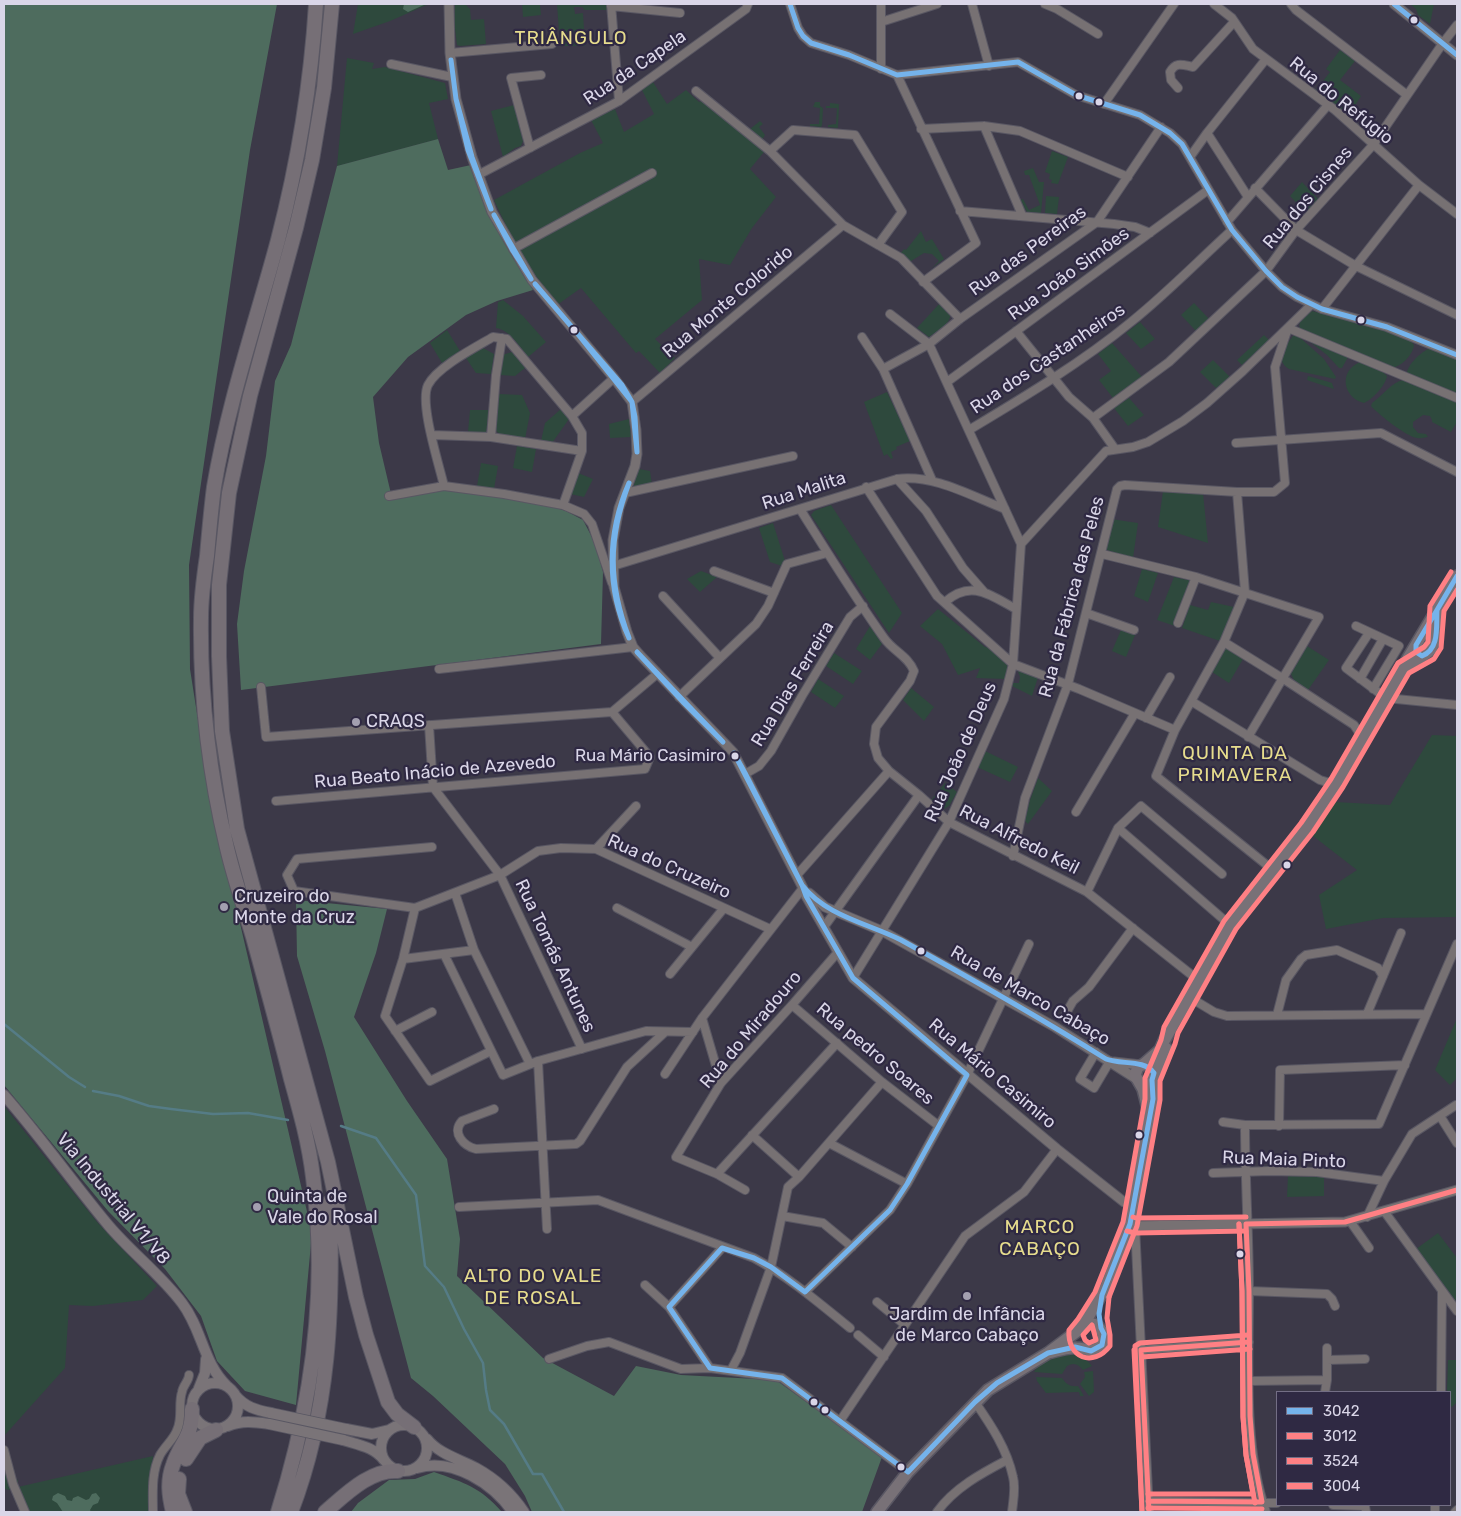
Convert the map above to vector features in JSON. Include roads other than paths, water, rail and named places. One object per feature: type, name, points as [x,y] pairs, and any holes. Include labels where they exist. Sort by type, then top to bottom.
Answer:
[{"type":"highway","points":[[278,1512],[292,1462],[311,1367],[319,1283],[318,1218],[313,1172],[305,1130],[272,1004],[228,851],[216,797],[204,694],[201,613],[214,490],[228,423],[278,239],[292,177],[309,83],[316,4]]},
{"type":"highway","points":[[332,4],[324,88],[310,169],[296,228],[250,396],[229,493],[219,585],[222,732],[238,829],[328,1162],[352,1280],[366,1335],[388,1402],[397,1414],[418,1430]]},
{"type":"highway","points":[[291,1512],[304,1480],[323,1395],[331,1308],[332,1272],[328,1162]]},
{"type":"highway","points":[[172,1512],[169,1492],[170,1473],[173,1463],[189,1434],[192,1409]]},
{"type":"highway","points":[[185,1512],[178,1494],[181,1469],[197,1442],[204,1435],[221,1428]]},
{"type":"highway","points":[[269,1512],[280,1492],[292,1462]]},
{"type":"highway","points":[[325,1512],[352,1490],[376,1475],[387,1470],[398,1470]]},
{"type":"main road","points":[[1149,1116],[1147,1100],[1138,1080],[1136,1069],[1160,1050],[1230,925],[1307,827],[1337,783],[1457,576]]},
{"type":"main road","points":[[1404,667],[1426,656],[1435,644],[1437,609]]},
{"type":"main road","points":[[1423,634],[1429,632],[1435,638]]},
{"type":"main road","points":[[1416,645],[1416,652],[1426,656]]},
{"type":"main road","points":[[1138,1080],[1147,1084],[1153,1076],[1168,1042],[1171,1030]]},
{"type":"main road","points":[[877,1512],[908,1472],[975,1402],[997,1383],[1048,1353],[1080,1328],[1102,1295],[1132,1225],[1133,1204],[1153,1099],[1152,1067],[1142,1065]]},
{"type":"main road","name":"Via Industrial V1/V8","points":[[4,1095],[114,1232],[180,1301],[198,1331],[214,1372],[227,1386]]},
{"type":"main road","points":[[1100,1328],[1099,1314],[1102,1295]]},
{"type":"main road","points":[[1048,1353],[1075,1348],[1091,1351],[1102,1345],[1104,1334],[1100,1328],[1094,1324],[1080,1328]]},
{"type":"main road","points":[[1080,1328],[1077,1342],[1082,1349]]},
{"type":"main road","name":"Via Industrial V1/V8","points":[[200,1388],[205,1373],[205,1353]]},
{"type":"main road","points":[[513,1512],[498,1494],[472,1476],[441,1465],[427,1465],[407,1471],[398,1470],[388,1465],[375,1451],[369,1448],[343,1440],[269,1424],[241,1422],[221,1428],[208,1428],[200,1424],[194,1417],[192,1409],[194,1396],[200,1388],[213,1383],[227,1386],[250,1408],[271,1413],[372,1434],[404,1425],[418,1430],[440,1451],[476,1468],[495,1480],[512,1496],[524,1512]]},
{"type":"main road","points":[[221,1428],[232,1422],[237,1413],[238,1404],[235,1395]]},
{"type":"main road","points":[[385,1461],[381,1446],[384,1437],[390,1430]]},
{"type":"main road","points":[[416,1468],[421,1465],[427,1455],[427,1443],[418,1430]]},
{"type":"street","name":"Rua Mário Casimiro","points":[[449,4],[452,77],[459,116],[478,176],[492,212],[532,280],[632,402],[637,454],[635,466],[618,508],[614,528],[613,566],[614,587],[626,632],[634,647],[657,674],[733,752],[806,896],[853,978],[1057,1149],[1124,1202],[1133,1204]]},
{"type":"street","name":"Rua da Capela","points":[[478,176],[619,101],[746,9],[748,4]]},
{"type":"street","points":[[790,4],[798,28],[811,43],[849,55],[897,75],[1018,62],[1076,95],[1140,115],[1177,138],[1232,230],[1282,287],[1311,305],[1387,327],[1457,355]]},
{"type":"street","points":[[881,4],[881,69]]},
{"type":"street","points":[[881,22],[937,4]]},
{"type":"street","points":[[973,4],[989,66]]},
{"type":"street","points":[[1044,4],[1059,6],[1098,34]]},
{"type":"street","points":[[1104,104],[1174,4]]},
{"type":"street","name":"Rua do Refúgio","points":[[1214,4],[1228,15],[1248,43],[1266,59],[1328,105],[1419,185],[1457,214]]},
{"type":"street","points":[[1291,4],[1296,10],[1407,95]]},
{"type":"street","points":[[1394,4],[1457,55]]},
{"type":"street","points":[[619,101],[611,5],[680,14]]},
{"type":"street","points":[[1178,88],[1171,80],[1170,72],[1173,66],[1178,64],[1194,67],[1234,22]]},
{"type":"street","name":"Rua dos Cisnes","points":[[1093,418],[1169,362],[1266,271],[1296,230],[1373,144],[1457,25]]},
{"type":"street","points":[[450,52],[552,44]]},
{"type":"street","points":[[1190,157],[1266,59]]},
{"type":"street","points":[[391,64],[452,77]]},
{"type":"street","points":[[530,148],[512,78],[541,75]]},
{"type":"street","points":[[897,75],[976,243],[923,282]]},
{"type":"street","points":[[696,91],[770,151],[843,226],[901,258],[960,319]]},
{"type":"street","points":[[1227,222],[1328,105]]},
{"type":"street","points":[[921,129],[984,126],[1020,131],[1128,177]]},
{"type":"street","points":[[984,126],[1022,215]]},
{"type":"street","name":"Rua das Pereiras","points":[[882,369],[929,344],[960,319],[1097,222],[1161,127]]},
{"type":"street","points":[[770,151],[793,130],[855,135],[902,212],[878,245]]},
{"type":"street","points":[[1207,133],[1248,197]]},
{"type":"street","points":[[513,249],[652,173]]},
{"type":"street","points":[[1322,309],[1419,185]]},
{"type":"street","points":[[1255,188],[1296,230],[1356,266],[1457,315]]},
{"type":"street","name":"Rua João Simões","points":[[948,382],[1208,190]]},
{"type":"street","points":[[960,212],[1022,215],[1097,222],[1136,228],[1150,233]]},
{"type":"street","name":"Rua Monte Colorido","points":[[632,402],[843,226]]},
{"type":"street","name":"Rua dos Castanheiros","points":[[969,430],[1016,402],[1129,324],[1232,230]]},
{"type":"street","points":[[1020,544],[1101,455],[1115,448],[1133,447],[1148,442],[1183,421],[1218,393],[1311,305]]},
{"type":"street","name":"Rua João de Deus","points":[[853,978],[949,822],[1004,699],[1013,664],[1020,544],[948,382],[929,344],[890,314]]},
{"type":"street","points":[[1288,328],[1457,398]]},
{"type":"street","points":[[1273,870],[1156,776],[1175,730],[1224,642],[1245,592],[1237,492],[1274,492],[1285,484],[1275,367],[1288,328]]},
{"type":"street","points":[[1016,331],[1069,397],[1093,418],[1115,448]]},
{"type":"street","points":[[444,486],[426,408],[428,385],[444,368],[493,337],[502,338],[507,339],[572,416],[582,433],[582,451],[563,505]]},
{"type":"street","points":[[492,437],[496,375],[502,338]]},
{"type":"street","points":[[862,338],[882,369],[932,480]]},
{"type":"street","points":[[572,416],[614,378]]},
{"type":"street","points":[[1236,443],[1380,433],[1457,472]]},
{"type":"street","points":[[432,435],[492,437],[582,451]]},
{"type":"street","points":[[625,493],[793,456]]},
{"type":"street","points":[[897,479],[926,511],[963,568],[984,592]]},
{"type":"street","name":"Rua Malita","points":[[613,566],[897,479],[932,480],[1005,509]]},
{"type":"street","points":[[390,496],[444,486],[504,494],[563,505],[584,514],[592,524],[614,587]]},
{"type":"street","name":"Rua da Fábrica das Peles","points":[[1013,856],[1025,798],[1068,684],[1102,554],[1114,494],[1120,486],[1237,492]]},
{"type":"street","points":[[866,488],[937,596],[1013,664],[1068,684],[1175,730]]},
{"type":"street","name":"Rua Alfredo Keil","points":[[800,509],[885,640],[911,662],[914,671],[910,681],[876,727],[874,744],[878,758],[888,772],[919,795],[949,822],[1087,892],[1198,980]]},
{"type":"street","points":[[679,697],[756,624],[768,606],[787,564],[827,553]]},
{"type":"street","points":[[1102,554],[1196,577],[1319,617],[1248,737]]},
{"type":"street","points":[[714,571],[774,593]]},
{"type":"street","points":[[1178,623],[1196,577]]},
{"type":"street","points":[[945,602],[954,594],[973,590],[984,592],[1016,609]]},
{"type":"street","points":[[663,596],[720,658]]},
{"type":"street","name":"Rua Dias Ferreira","points":[[745,774],[759,766],[771,751],[850,617],[863,606]]},
{"type":"street","points":[[1086,613],[1134,630]]},
{"type":"street","points":[[1356,626],[1399,646],[1373,689]]},
{"type":"street","points":[[1369,632],[1346,668],[1386,698],[1457,705]]},
{"type":"street","points":[[1360,679],[1384,639]]},
{"type":"street","points":[[1224,642],[1354,725],[1360,734],[1361,740]]},
{"type":"street","points":[[438,669],[634,647]]},
{"type":"street","points":[[261,687],[266,736],[612,712],[657,674]]},
{"type":"street","points":[[1146,718],[1170,677]]},
{"type":"street","points":[[1190,701],[1320,780],[1337,783]]},
{"type":"street","name":"Rua Beato Inácio de Azevedo","points":[[276,801],[645,769],[650,757],[612,712]]},
{"type":"street","points":[[1076,812],[1135,713]]},
{"type":"street","points":[[429,725],[433,787]]},
{"type":"street","points":[[797,875],[888,772]]},
{"type":"street","name":"Rua Tomás Antunes","points":[[433,787],[500,875],[582,1049]]},
{"type":"street","points":[[824,927],[919,795]]},
{"type":"street","points":[[596,849],[636,806]]},
{"type":"street","points":[[1087,892],[1118,828],[1141,806],[1222,874]]},
{"type":"street","points":[[1118,828],[1230,925]]},
{"type":"street","points":[[432,848],[297,858],[287,875],[294,891],[415,908],[403,959],[385,1016],[430,1081],[491,1051]]},
{"type":"street","name":"Rua do Cruzeiro","points":[[415,908],[500,875],[538,850],[561,848],[596,849],[770,929]]},
{"type":"street","points":[[665,1074],[702,1018],[803,888]]},
{"type":"street","name":"Rua de Marco Cabaço","points":[[803,888],[815,900],[835,912],[882,931],[1003,998],[1096,1052],[1138,1080]]},
{"type":"street","points":[[455,894],[474,950],[534,1062],[543,1146],[544,1203],[547,1229]]},
{"type":"street","points":[[617,908],[692,947]]},
{"type":"street","points":[[670,974],[724,908]]},
{"type":"street","points":[[1065,1015],[1073,1001],[1088,987],[1133,928]]},
{"type":"street","points":[[1367,1014],[1401,933]]},
{"type":"street","points":[[805,1292],[890,1210],[907,1184],[967,1075],[1029,944]]},
{"type":"street","points":[[1223,1122],[1279,1126],[1379,1124],[1457,944]]},
{"type":"street","points":[[403,959],[474,950]]},
{"type":"street","points":[[1277,1015],[1286,980],[1306,955],[1337,950],[1378,968],[1383,976]]},
{"type":"street","name":"Rua do Miradouro","points":[[716,1174],[676,1157],[721,1083],[838,952]]},
{"type":"street","points":[[444,954],[503,1075],[534,1062],[646,1031],[693,1032]]},
{"type":"street","points":[[1189,996],[1214,1012],[1226,1016],[1426,1014]]},
{"type":"street","name":"Rua pedro Soares","points":[[792,1005],[882,1082],[939,1126]]},
{"type":"street","points":[[395,1031],[432,1012]]},
{"type":"street","points":[[702,1018],[721,1083]]},
{"type":"street","points":[[494,1109],[462,1121],[458,1125],[458,1131],[464,1144],[476,1149],[576,1144],[580,1141],[627,1067],[664,1032]]},
{"type":"street","points":[[745,1190],[716,1174],[837,1044]]},
{"type":"street","points":[[1096,1052],[1080,1079],[1094,1088],[1110,1061]]},
{"type":"street","name":"Rua de Marco Cabaço","points":[[1110,1061],[1142,1065]]},
{"type":"street","points":[[1279,1126],[1280,1070],[1405,1065]]},
{"type":"street","points":[[731,1370],[740,1352],[771,1267],[788,1187],[799,1177],[882,1082]]},
{"type":"street","points":[[1367,1217],[1384,1181],[1412,1134],[1456,1105]]},
{"type":"street","points":[[1440,1116],[1457,1143]]},
{"type":"street","points":[[1245,1125],[1250,1416],[1253,1454],[1262,1502],[1266,1512]]},
{"type":"street","points":[[752,1136],[799,1177]]},
{"type":"street","points":[[829,1143],[907,1184]]},
{"type":"street","points":[[840,1421],[966,1236],[1024,1192],[1057,1149]]},
{"type":"street","name":"Rua Maia Pinto","points":[[1213,1173],[1317,1172],[1384,1181]]},
{"type":"street","points":[[1149,1512],[1135,1237],[1132,1225],[1350,1221],[1456,1192]]},
{"type":"street","points":[[459,1207],[598,1200],[722,1248],[754,1258],[771,1267],[850,1328]]},
{"type":"street","points":[[1384,1211],[1457,1311]]},
{"type":"street","points":[[782,1216],[823,1223],[852,1247]]},
{"type":"street","points":[[1350,1221],[1369,1248]]},
{"type":"street","points":[[669,1307],[722,1248]]},
{"type":"street","points":[[645,1285],[669,1307],[710,1368]]},
{"type":"street","points":[[1249,1291],[1326,1294],[1332,1299],[1335,1306]]},
{"type":"street","points":[[1441,1391],[1442,1291]]},
{"type":"street","points":[[877,1302],[905,1325]]},
{"type":"street","points":[[858,1335],[884,1356]]},
{"type":"street","points":[[549,1359],[587,1346],[609,1342],[681,1370],[710,1368],[782,1378],[908,1472]]},
{"type":"street","points":[[1140,1350],[1249,1342]]},
{"type":"street","points":[[1325,1391],[1327,1348]]},
{"type":"street","points":[[1327,1360],[1365,1359]]},
{"type":"street","points":[[153,1512],[154,1473],[160,1456],[177,1431],[180,1422],[182,1391],[189,1378],[189,1374]]},
{"type":"street","points":[[1250,1381],[1327,1380]]},
{"type":"street","points":[[975,1402],[998,1435],[1008,1460],[1014,1479],[1012,1512]]},
{"type":"street","points":[[4,1450],[13,1484],[25,1512]]},
{"type":"street","points":[[937,1512],[972,1480],[1008,1460]]},
{"type":"street","points":[[1148,1501],[1276,1502]]},
{"type":"waterway","points":[[4,1024],[69,1077],[85,1087]]},
{"type":"waterway","points":[[93,1091],[119,1096],[149,1106],[213,1114],[248,1113],[288,1120]]},
{"type":"waterway","points":[[341,1126],[376,1138],[416,1195],[425,1266],[444,1287],[483,1363],[490,1410],[504,1424],[533,1474],[542,1474],[564,1512]]},
{"type":"place","name":"CRAQS","points":[[356,722]]},
{"type":"place","name":"Rua Mário Casimiro","points":[[735,756]]},
{"type":"place","name":"Cruzeiro do Monte da Cruz","points":[[224,907]]},
{"type":"place","name":"Quinta de Vale do Rosal","points":[[257,1207]]},
{"type":"place","name":"Jardim de Infância de Marco Cabaço","points":[[967,1296]]},
{"type":"district","name":"TRIÂNGULO","points":[[571,39]]},
{"type":"district","name":"QUINTA DA PRIMAVERA","points":[[1235,765]]},
{"type":"district","name":"MARCO CABAÇO","points":[[1040,1239]]},
{"type":"district","name":"ALTO DO VALE DE ROSAL","points":[[533,1288]]}]
